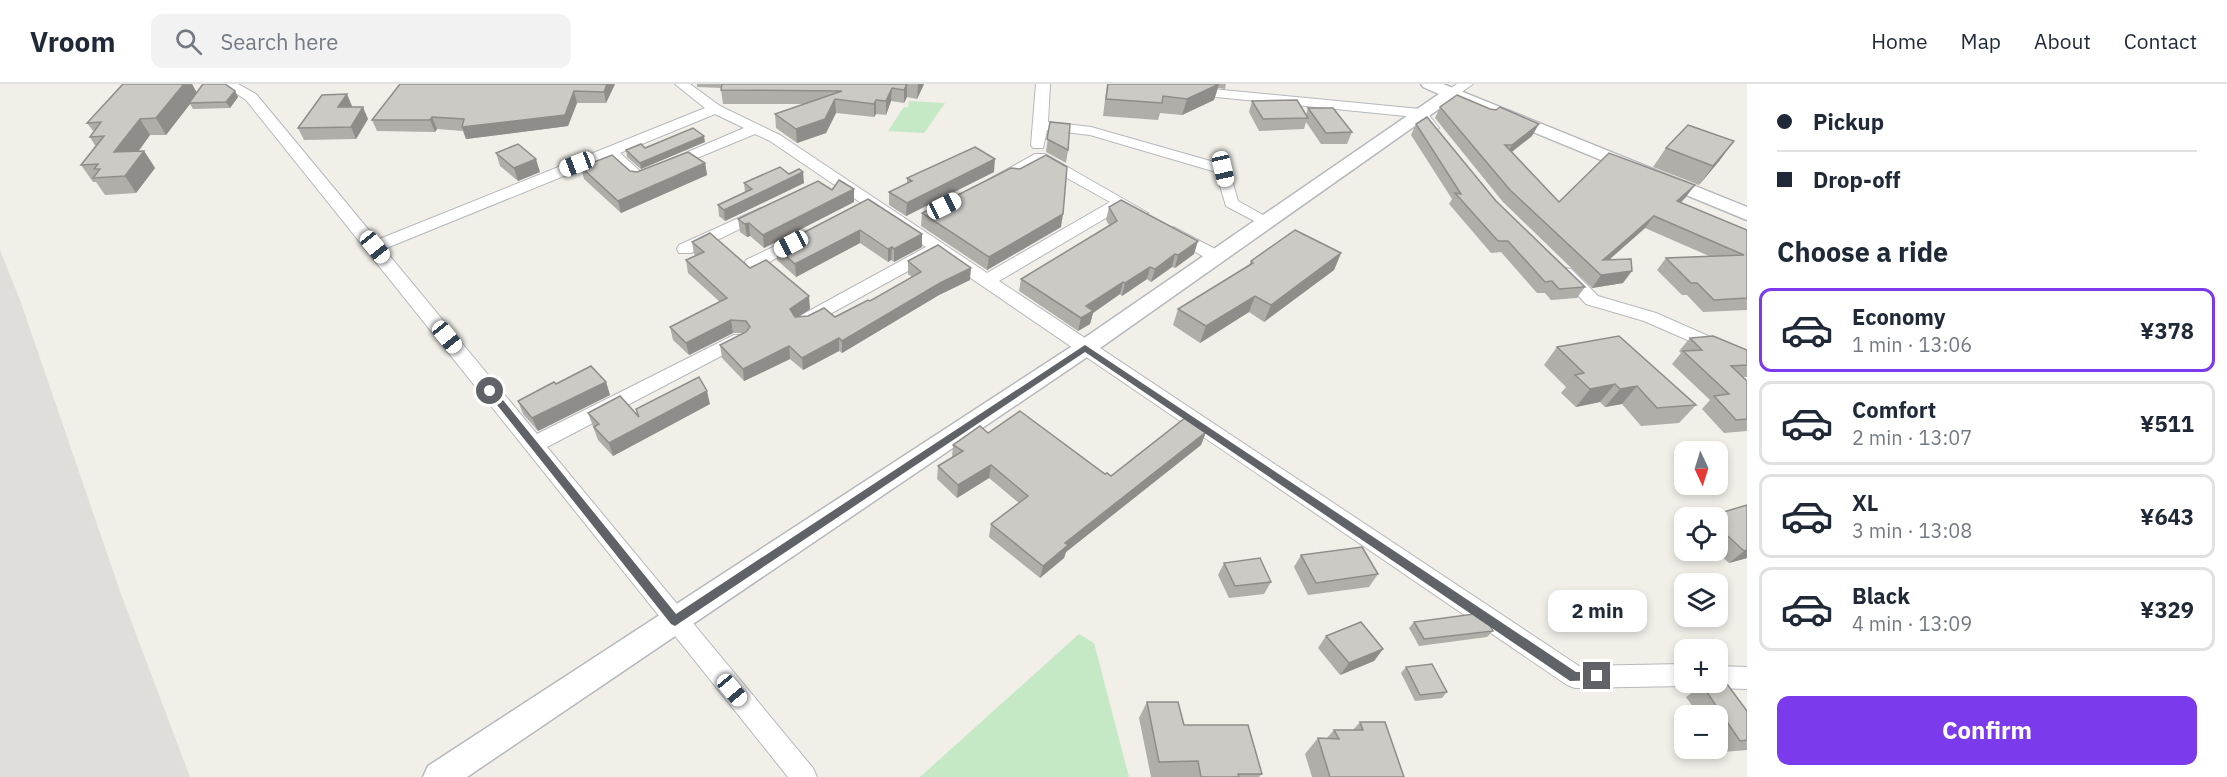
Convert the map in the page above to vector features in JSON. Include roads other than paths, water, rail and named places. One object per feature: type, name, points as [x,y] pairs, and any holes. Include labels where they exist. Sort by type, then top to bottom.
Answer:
[{"type":"street","points":[[229,84],[251,97],[804,777]]},
{"type":"street","points":[[682,84],[715,109],[775,138],[1575,677],[1674,675]]},
{"type":"street","points":[[1038,145],[1043,84]]},
{"type":"street","points":[[439,777],[1085,348],[1420,112],[1448,87],[1747,214]]},
{"type":"street","points":[[1176,90],[1246,90],[1420,112],[1441,138]]},
{"type":"street","points":[[375,247],[715,109]]},
{"type":"street","points":[[1041,124],[1091,131],[1223,169],[1231,203],[1266,220]]},
{"type":"street","points":[[609,151],[639,178],[754,129]]},
{"type":"street","points":[[978,189],[1040,157],[1215,256]]},
{"type":"street","points":[[812,188],[834,178]]},
{"type":"street","points":[[850,213],[870,202]]},
{"type":"street","points":[[986,280],[1121,202]]},
{"type":"street","points":[[685,249],[770,208]]},
{"type":"street","points":[[905,226],[926,216]]},
{"type":"street","points":[[752,264],[811,233]]},
{"type":"street","points":[[802,323],[937,248]]},
{"type":"street","points":[[1552,261],[1592,300],[1650,318],[1747,360]]},
{"type":"street","points":[[533,445],[740,339]]},
{"type":"street","points":[[1728,677],[1747,678]]}]
